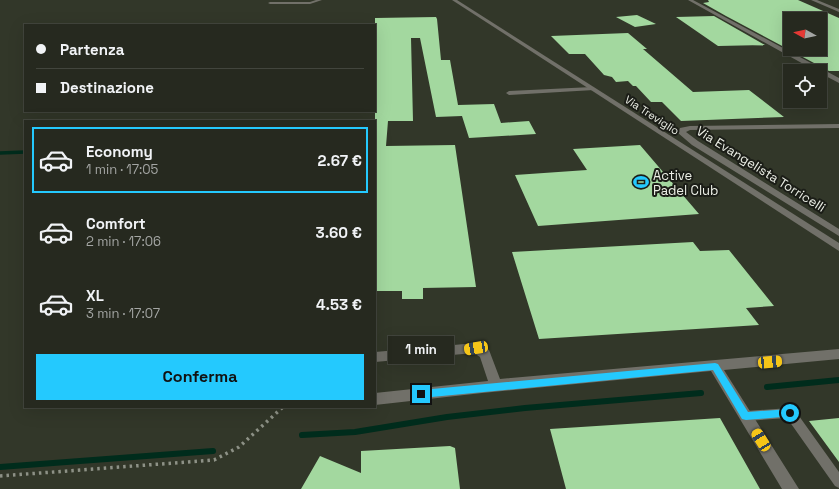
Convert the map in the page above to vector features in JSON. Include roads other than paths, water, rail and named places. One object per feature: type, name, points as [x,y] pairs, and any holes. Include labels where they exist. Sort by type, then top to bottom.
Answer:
[{"type":"street","name":"Via Treviglio","points":[[454,0],[839,248]]},
{"type":"street","points":[[690,0],[839,81]]},
{"type":"street","points":[[813,0],[839,10]]},
{"type":"street","name":"Via Evangelista Torricelli","points":[[839,126],[695,128],[686,129],[682,133],[839,234]]},
{"type":"street","points":[[376,357],[476,348],[485,354],[496,386]]},
{"type":"street","points":[[376,399],[496,386],[715,367],[839,354]]},
{"type":"street","points":[[715,367],[791,489]]},
{"type":"lane","points":[[270,3],[310,3],[320,0]]},
{"type":"lane","points":[[509,93],[592,89]]},
{"type":"lane","points":[[746,416],[790,413],[839,482]]},
{"type":"waterway","points":[[0,153],[24,152]]},
{"type":"waterway","points":[[767,387],[839,380]]},
{"type":"waterway","points":[[302,435],[355,432],[447,417],[525,408],[701,393]]},
{"type":"waterway","points":[[0,467],[213,451]]},
{"type":"place","name":"Active Padel Club","points":[[641,182]]}]
